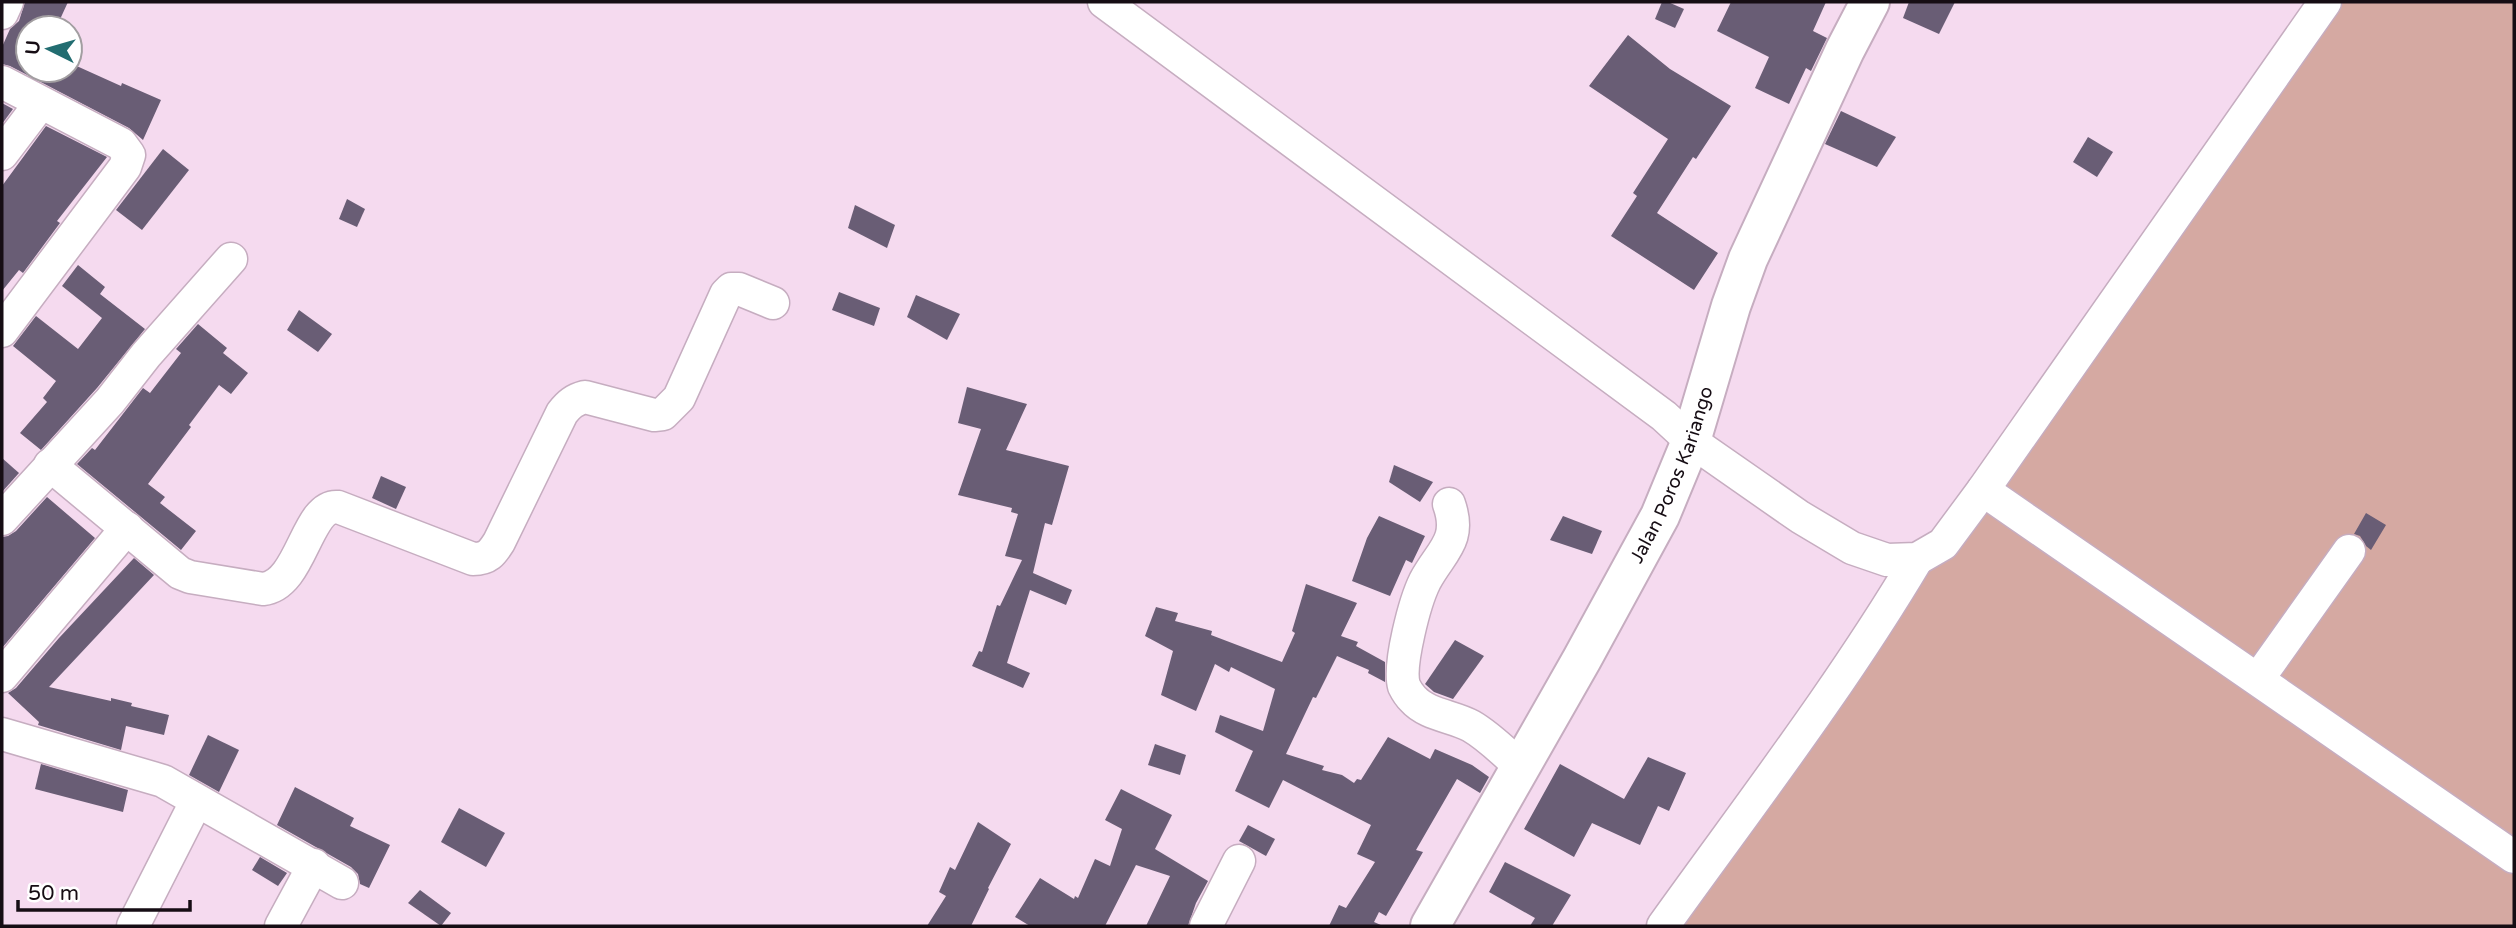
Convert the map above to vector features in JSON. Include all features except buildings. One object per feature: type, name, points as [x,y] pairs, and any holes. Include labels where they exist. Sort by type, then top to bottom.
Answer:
[{"type":"main road","name":"Jalan Poros Kariango","points":[[1430,926],[1660,516],[1691,441],[1731,306],[1748,259],[1870,2]]},
{"type":"street","points":[[2,12],[7,2]]},
{"type":"street","points":[[1104,2],[1664,416],[1691,441],[1800,517],[1852,548],[1887,560],[1917,559],[1943,544],[2325,2]]},
{"type":"street","points":[[2,82],[121,144],[127,150],[128,158],[125,167],[2,329]]},
{"type":"street","points":[[2,154],[40,104]]},
{"type":"street","points":[[2,519],[110,401],[146,355],[231,259]]},
{"type":"street","points":[[50,465],[180,573],[190,577],[263,589],[275,587],[322,513],[331,507],[473,559],[482,559],[493,552],[567,406],[585,397],[654,415],[663,414],[678,398],[726,294],[731,289],[739,289],[773,303]]},
{"type":"street","points":[[1983,490],[2514,857]]},
{"type":"street","points":[[1449,504],[1455,522],[1451,541],[1424,583],[1405,646],[1404,687],[1415,701],[1435,713],[1460,720],[1475,728],[1521,767]]},
{"type":"street","points":[[2,676],[127,528]]},
{"type":"street","points":[[2258,679],[2349,551]]},
{"type":"street","points":[[1663,926],[1835,686],[1917,559]]},
{"type":"street","points":[[2,734],[163,781],[342,883]]},
{"type":"street","points":[[134,926],[196,802]]},
{"type":"street","points":[[1206,926],[1239,861]]},
{"type":"street","points":[[281,926],[314,865]]},
{"type":"shaded area","points":[[2333,2],[2514,2],[2514,926],[1673,926]]}]
